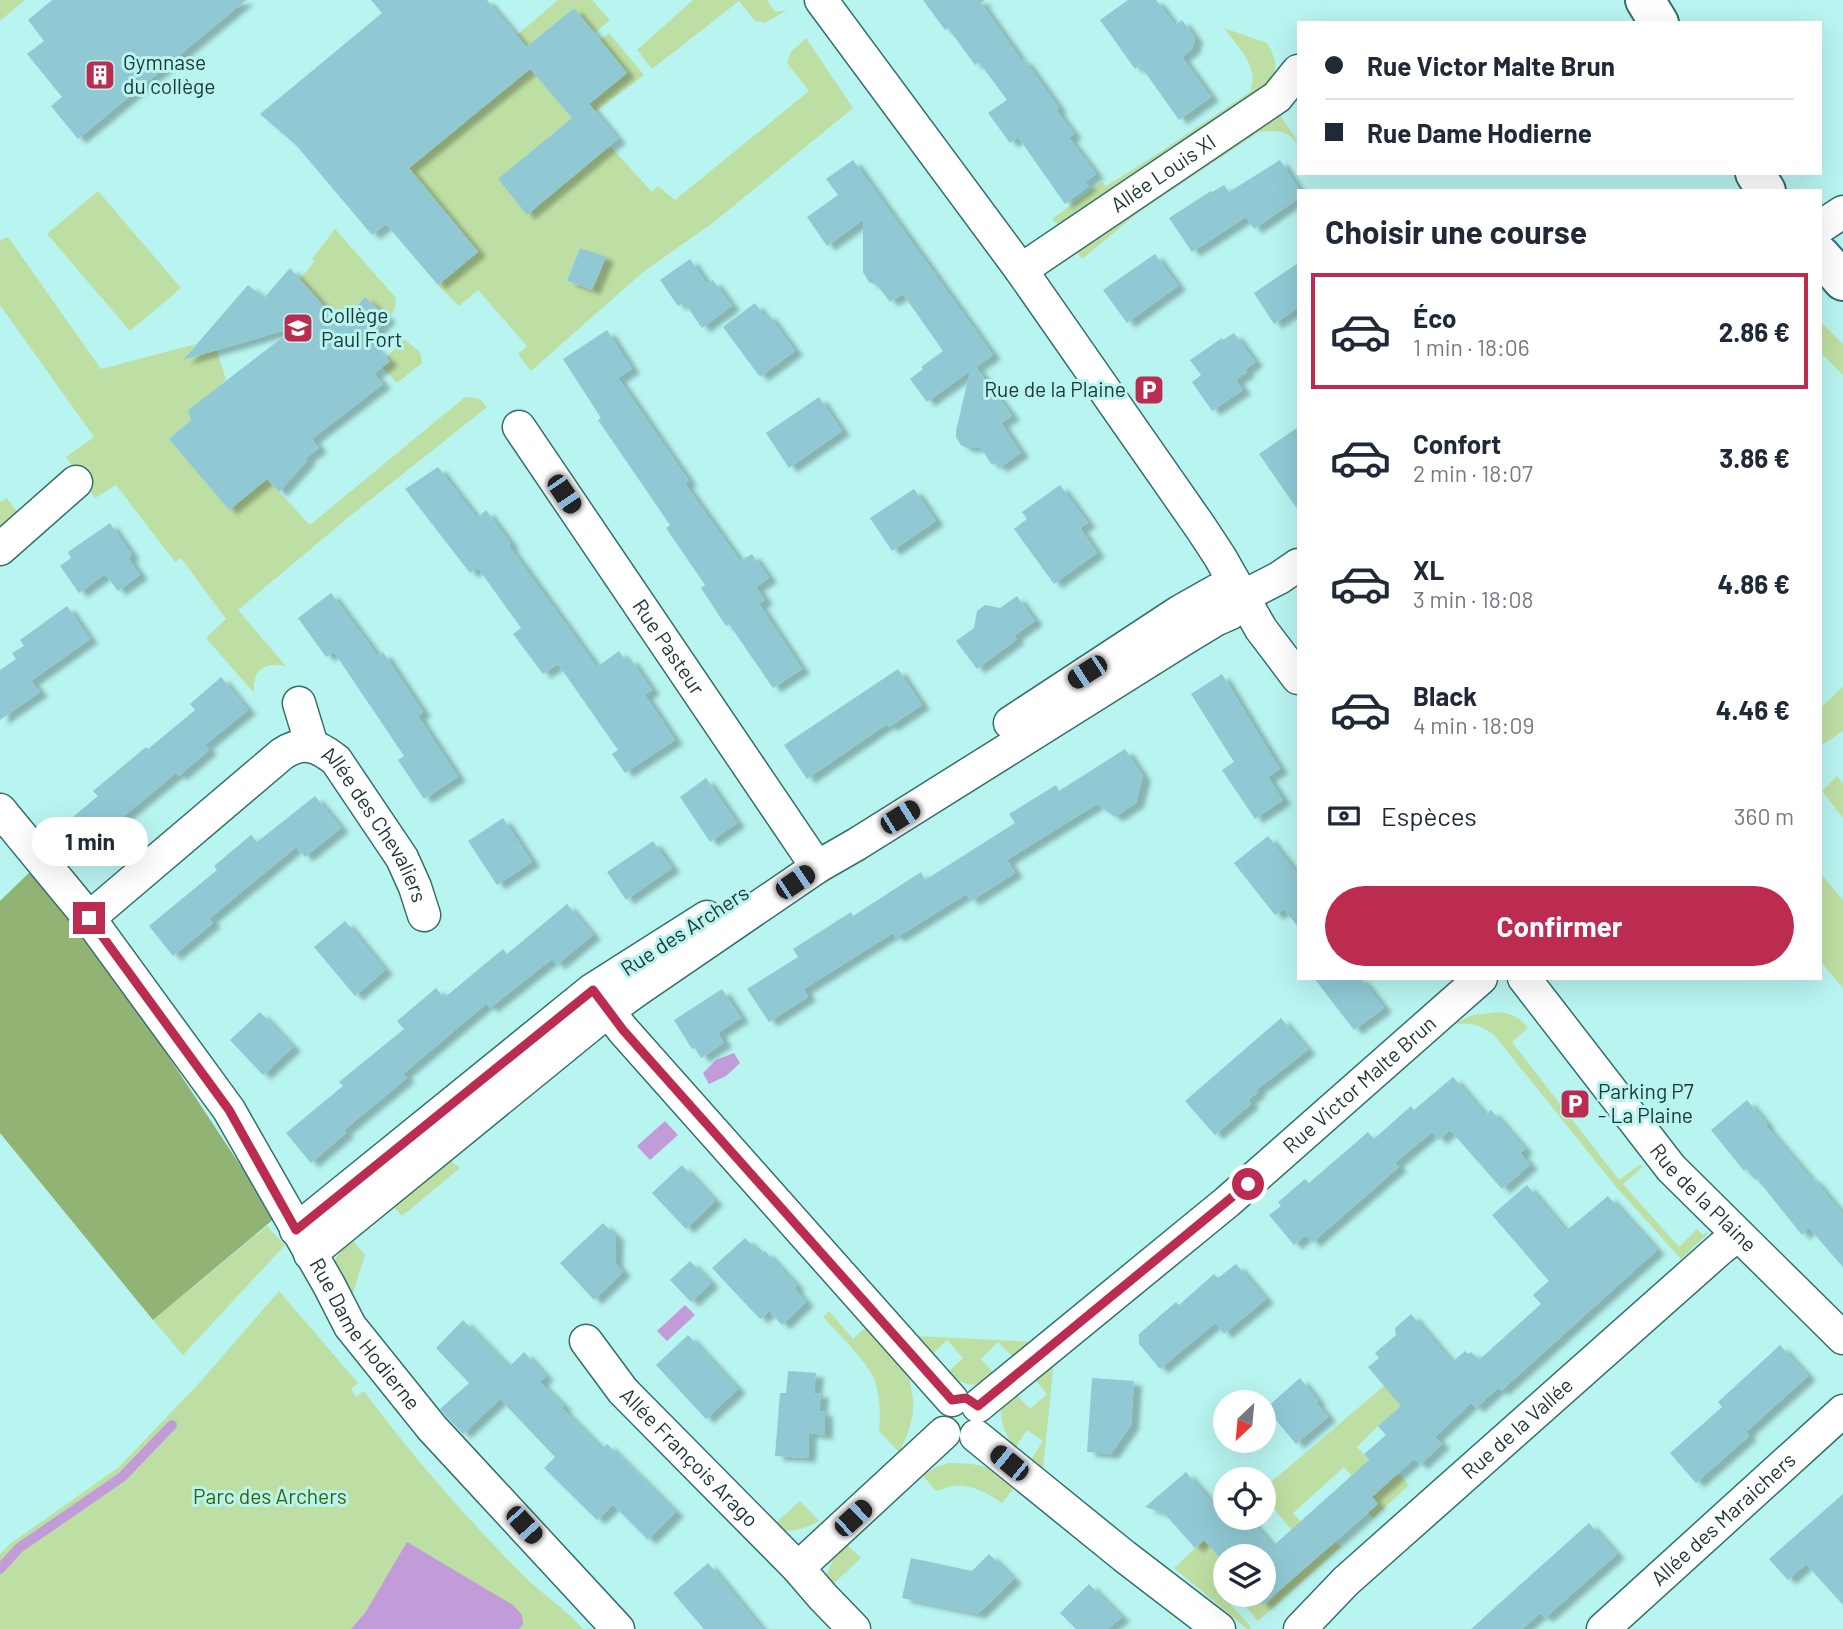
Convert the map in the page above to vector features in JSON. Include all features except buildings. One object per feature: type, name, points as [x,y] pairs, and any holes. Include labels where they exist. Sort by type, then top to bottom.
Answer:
[{"type":"main road","points":[[1645,0],[1658,21]]},
{"type":"main road","points":[[1822,258],[1843,281]]},
{"type":"street","points":[[835,5],[1201,528],[1261,629],[1297,677]]},
{"type":"street","name":"Allée Louis XI","points":[[1021,270],[1277,97],[1297,72]]},
{"type":"street","points":[[1822,226],[1843,212]]},
{"type":"street","name":"Rue Pasteur","points":[[519,426],[812,860]]},
{"type":"street","points":[[0,549],[76,482]]},
{"type":"street","points":[[1242,597],[1297,566]]},
{"type":"street","name":"Rue des Archers","points":[[304,1243],[600,1000],[812,860],[871,814],[1179,612],[1218,590],[1242,597]]},
{"type":"street","name":"Allée des Chevaliers","points":[[299,703],[312,746]]},
{"type":"street","name":"Allée des Chevaliers","points":[[89,918],[282,754],[295,746],[312,746],[325,751],[336,760],[402,858],[424,915]]},
{"type":"street","name":"Rue Dame Hodierne","points":[[0,810],[89,918],[229,1110],[350,1326],[432,1428],[618,1629]]},
{"type":"street","name":"Rue Victor Malte Brun","points":[[969,1414],[1227,1202],[1479,980]]},
{"type":"street","name":"Rue de la Plaine","points":[[1526,980],[1671,1168],[1843,1338]]},
{"type":"street","points":[[600,1000],[969,1414],[1124,1556],[1219,1629]]},
{"type":"street","name":"Rue de la Vallée","points":[[1300,1629],[1346,1581],[1670,1292],[1738,1235]]},
{"type":"street","name":"Allée François Arago","points":[[586,1340],[623,1391],[798,1568],[854,1629]]},
{"type":"street","points":[[798,1568],[944,1433],[939,1419],[941,1411],[969,1414]]},
{"type":"street","name":"Allée des Maraichers","points":[[1603,1629],[1843,1412]]},
{"type":"green space","points":[[0,0],[25,0],[0,21]]},
{"type":"green space","points":[[558,0],[592,0],[610,20],[595,33],[574,8],[527,46],[517,35]]},
{"type":"green space","points":[[693,0],[767,0],[775,12],[787,10],[765,23],[755,21],[739,1],[652,69],[637,50]]},
{"type":"green space","points":[[1224,28],[1267,43],[1275,66],[1267,88],[1059,226],[1052,219],[1102,182],[1106,186],[1250,92],[1250,66]]},
{"type":"green space","points":[[609,33],[644,75],[596,111],[589,104],[627,73],[600,40]]},
{"type":"green space","points":[[806,38],[853,108],[714,222],[642,273],[531,371],[518,354],[527,346],[478,290],[459,306],[438,285],[478,251],[409,168],[530,69],[572,118],[498,179],[527,214],[610,146],[652,192],[658,186],[675,200],[809,91],[787,63],[791,52]],"holes":[[[580,248],[605,257],[592,290],[567,281]]]},
{"type":"green space","points":[[1278,112],[1297,140],[1297,144],[1290,136],[1276,131],[1259,132],[1139,212],[1082,259],[1073,247]]},
{"type":"green space","points":[[98,191],[181,288],[130,331],[47,234]]},
{"type":"green space","points":[[335,229],[396,298],[395,309],[388,318],[365,297],[345,319],[334,309],[330,313],[325,308],[296,332],[276,308],[314,262],[312,259]]},
{"type":"green space","points":[[8,237],[101,369],[196,344],[185,358],[217,350],[226,380],[191,410],[191,420],[169,439],[229,510],[267,479],[310,525],[465,397],[480,399],[487,407],[238,610],[286,666],[271,665],[261,669],[255,679],[254,693],[206,638],[226,619],[181,558],[175,562],[116,485],[95,498],[66,457],[94,437],[0,305],[0,240]]},
{"type":"green space","points":[[1822,323],[1843,344],[1843,375],[1822,354]]},
{"type":"green space","points":[[404,339],[420,352],[422,363],[397,383],[382,367],[390,362],[386,358]]},
{"type":"green space","points":[[7,498],[22,519],[0,533],[0,502]]},
{"type":"green space","points":[[1843,687],[1843,731],[1822,745],[1822,706]]},
{"type":"green space","points":[[1837,776],[1843,783],[1843,818],[1822,791]]},
{"type":"green space","points":[[32,870],[151,1030],[275,1218],[153,1320],[0,1133],[0,901]]},
{"type":"green space","points":[[1822,875],[1843,900],[1843,988],[1822,963]]},
{"type":"green space","points":[[1499,1012],[1515,1017],[1528,1028],[1512,1042],[1619,1180],[1640,1164],[1643,1167],[1623,1184],[1679,1247],[1697,1229],[1703,1235],[1708,1233],[1681,1259],[1617,1188],[1494,1035],[1476,1025],[1454,1024],[1473,1015]]},
{"type":"green space","points":[[450,1160],[460,1168],[402,1216],[393,1206]]},
{"type":"green space","points":[[267,1226],[285,1245],[183,1355],[153,1320]]},
{"type":"green space","points":[[352,1240],[365,1255],[353,1293],[346,1299],[333,1263],[343,1247]]},
{"type":"green space","name":"Parc des Archers","points":[[279,1291],[358,1383],[351,1389],[356,1397],[364,1391],[420,1463],[481,1531],[523,1575],[583,1629],[0,1629],[0,1554],[10,1544],[119,1467],[202,1380]]},
{"type":"green space","points":[[829,1311],[853,1339],[870,1323],[909,1373],[913,1414],[899,1452],[879,1431],[879,1400],[872,1374],[823,1317]]},
{"type":"green space","points":[[916,1336],[1036,1342],[1015,1359],[998,1342],[981,1359],[996,1375],[984,1383],[972,1385],[960,1381],[948,1372],[963,1358],[947,1340],[932,1354]]},
{"type":"green space","points":[[1054,1360],[1043,1469],[1030,1461],[1043,1441],[1027,1430],[1014,1449],[1003,1426],[1001,1412],[1013,1391],[1030,1409],[1047,1394],[1032,1376]]},
{"type":"green space","points":[[1391,1380],[1412,1404],[1386,1428],[1381,1423],[1357,1447],[1388,1482],[1398,1473],[1409,1485],[1373,1518],[1368,1512],[1377,1504],[1344,1467],[1293,1513],[1326,1550],[1336,1542],[1341,1547],[1276,1605],[1276,1593],[1315,1558],[1276,1511],[1276,1478]]},
{"type":"green space","points":[[949,1463],[985,1467],[1019,1482],[1002,1503],[966,1486],[953,1486],[936,1491],[923,1476],[936,1467]]},
{"type":"green space","points":[[800,1501],[819,1521],[796,1530],[771,1527]]},
{"type":"green space","points":[[1204,1540],[1213,1550],[1213,1601],[1174,1568]]},
{"type":"green space","points":[[845,1543],[861,1558],[829,1588],[826,1575]]},
{"type":"green space","points":[[1221,1607],[1233,1607],[1251,1627],[1247,1629]]},
{"type":"green space","points":[[1246,1607],[1274,1607],[1258,1621]]},
{"type":"shaded area","points":[[734,1053],[740,1063],[726,1076],[709,1084],[703,1073],[716,1060]]},
{"type":"shaded area","points":[[665,1121],[678,1135],[650,1160],[637,1146]]},
{"type":"shaded area","points":[[685,1305],[695,1315],[667,1341],[657,1331]]},
{"type":"shaded area","points":[[407,1542],[513,1605],[522,1615],[523,1624],[519,1629],[351,1629],[365,1613]]},
{"type":"waterway","points":[[0,1569],[19,1548],[122,1477],[172,1425]]},
{"type":"place","name":"Gymnase du collège","points":[[100,75]]},
{"type":"place","name":"Collège Paul Fort","points":[[298,328]]},
{"type":"place","name":"Rue de la Plaine","points":[[1149,390]]},
{"type":"place","name":"Parking P7 - La Plaine","points":[[1575,1104]]},
{"type":"route","points":[[89,918],[229,1110],[296,1230],[593,990],[623,1030],[952,1400],[966,1398],[978,1406],[1248,1184]]}]
